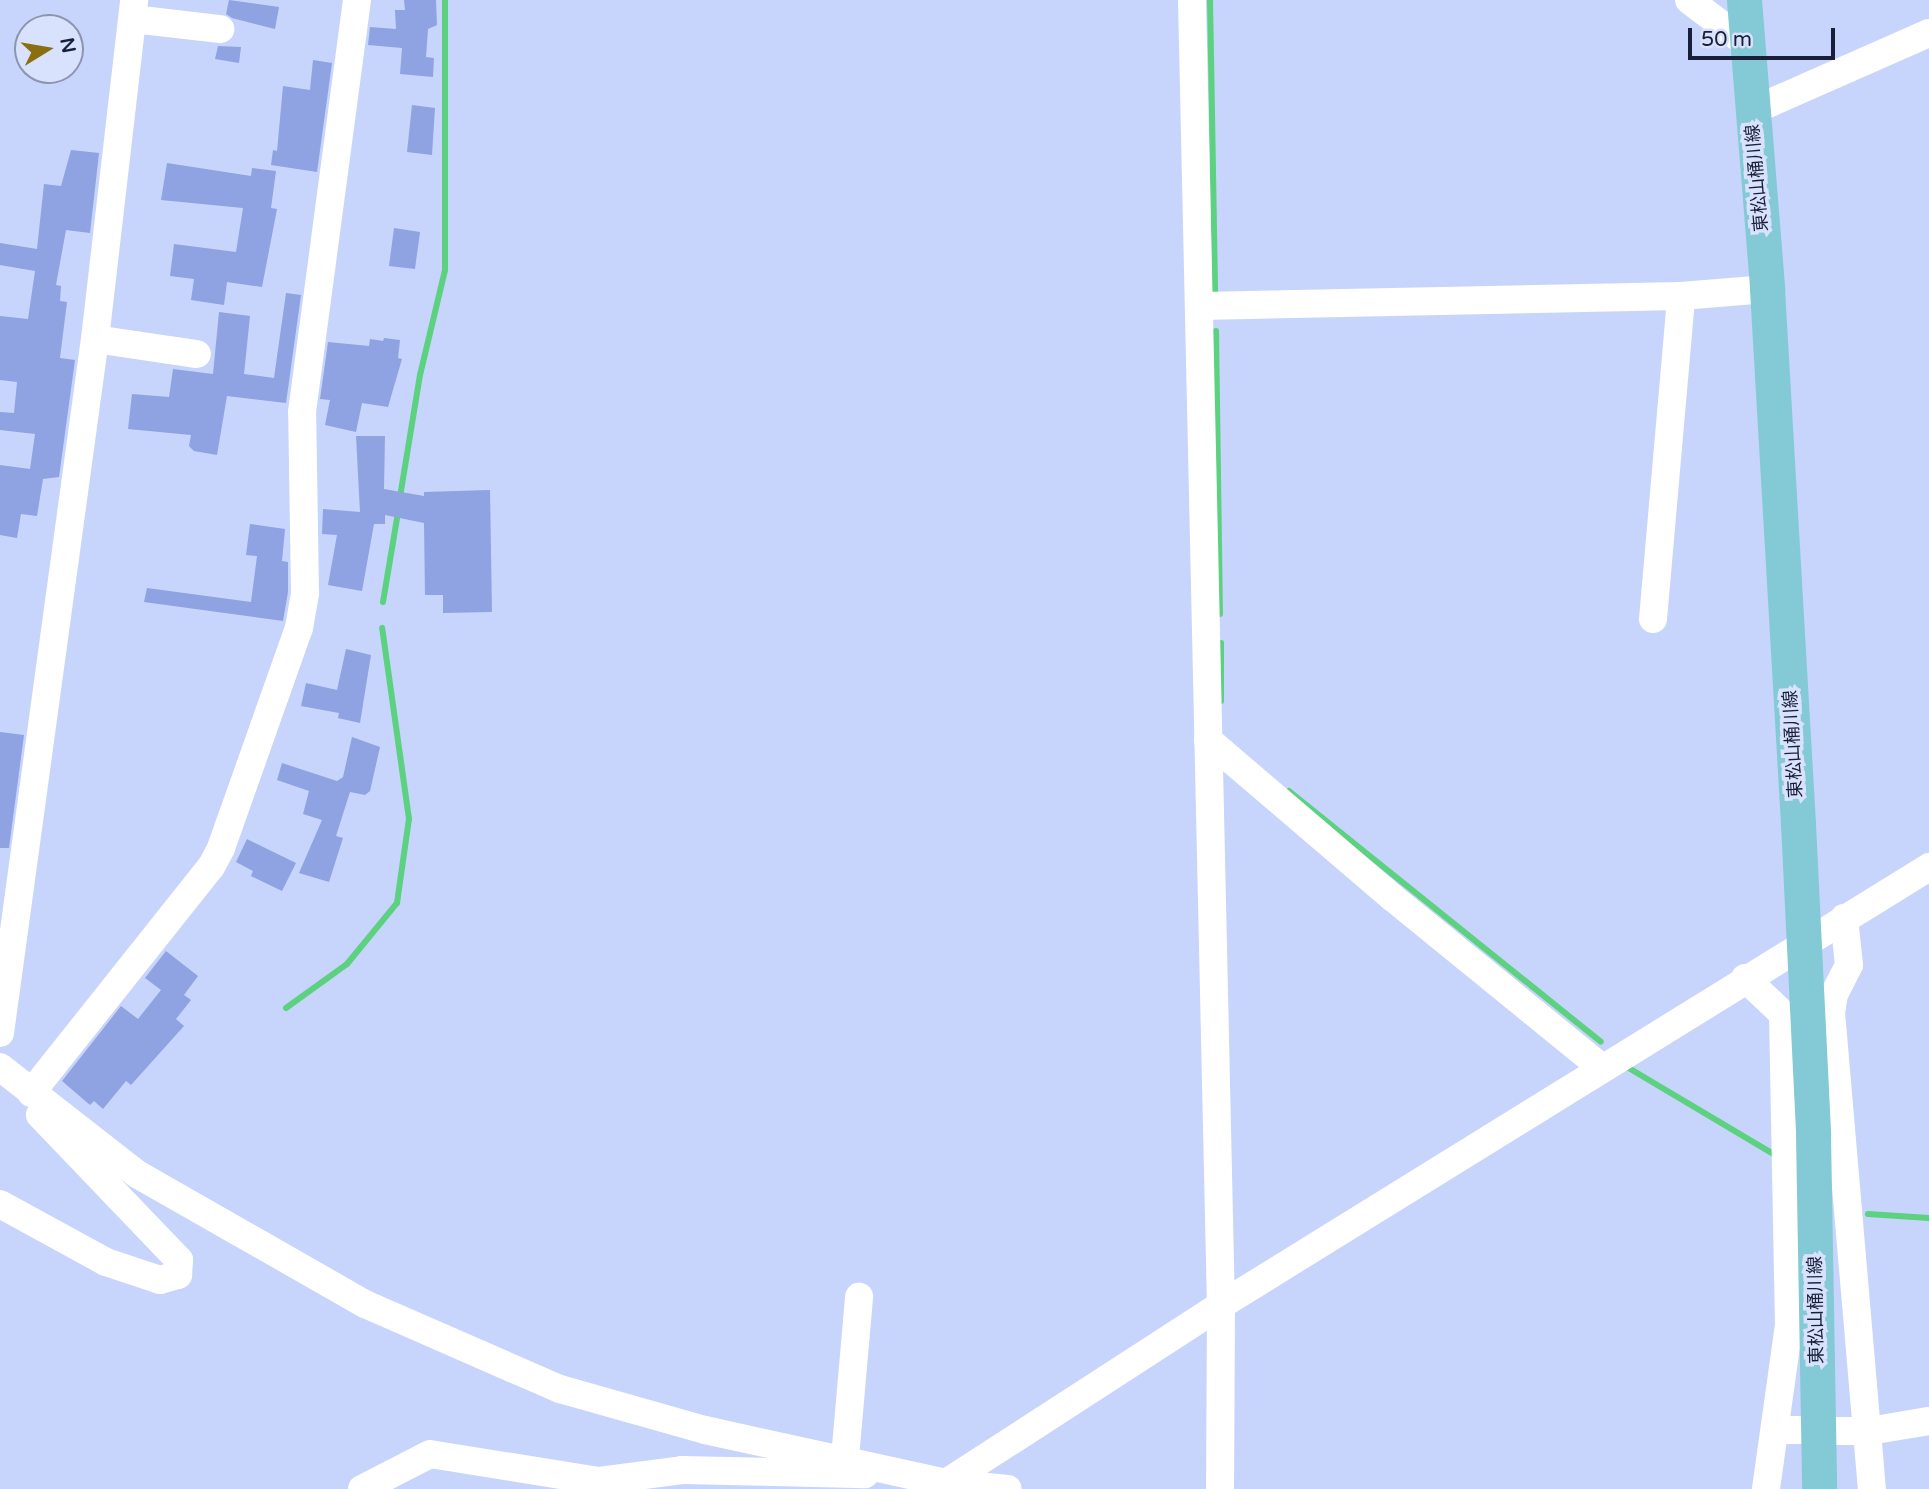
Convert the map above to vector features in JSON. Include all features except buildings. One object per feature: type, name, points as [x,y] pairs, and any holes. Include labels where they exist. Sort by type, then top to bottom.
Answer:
[{"type":"main road","name":"東松山桶川線","points":[[1744,0],[1767,289],[1813,1135],[1819,1489]]},
{"type":"street","points":[[31,1093],[216,858],[299,628],[304,593],[302,412],[357,0]]},
{"type":"street","points":[[1192,0],[1202,306],[1221,1305],[1220,1489]]},
{"type":"street","points":[[1689,0],[1747,44]]},
{"type":"street","points":[[0,1033],[95,339],[134,10],[219,29]]},
{"type":"street","points":[[1752,111],[1929,33]]},
{"type":"street","points":[[1202,306],[1681,296],[1767,289]]},
{"type":"street","points":[[1653,619],[1681,296]]},
{"type":"street","points":[[95,339],[197,354]]},
{"type":"street","points":[[1209,740],[1403,906],[1601,1067]]},
{"type":"street","points":[[946,1483],[1221,1305],[1601,1067],[1929,867]]},
{"type":"street","points":[[1844,918],[1849,965],[1834,994],[1831,1012],[1872,1489]]},
{"type":"street","points":[[1745,978],[1783,1014],[1789,1325],[1787,1430],[1766,1489]]},
{"type":"street","points":[[0,1068],[137,1174],[365,1304],[559,1389],[705,1430],[845,1458],[946,1483],[1008,1489]]},
{"type":"street","points":[[0,1204],[106,1262],[160,1280],[178,1275],[179,1260],[70,1150],[39,1115],[31,1093]]},
{"type":"street","points":[[845,1458],[859,1297]]},
{"type":"street","points":[[1835,1431],[1868,1431],[1929,1420]]},
{"type":"street","points":[[362,1489],[430,1454],[599,1481],[682,1471],[910,1474]]},
{"type":"waterway","points":[[400,497],[420,375],[445,270],[445,0]]},
{"type":"waterway","points":[[1210,0],[1215,298]]},
{"type":"waterway","points":[[1216,331],[1220,614]]},
{"type":"waterway","points":[[383,602],[398,512]]},
{"type":"waterway","points":[[286,1008],[347,964],[397,903],[409,819],[382,628]]},
{"type":"waterway","points":[[1221,643],[1221,701]]},
{"type":"waterway","points":[[1289,791],[1601,1042]]},
{"type":"waterway","points":[[1627,1067],[1775,1155]]},
{"type":"waterway","points":[[1868,1214],[1929,1218]]}]
